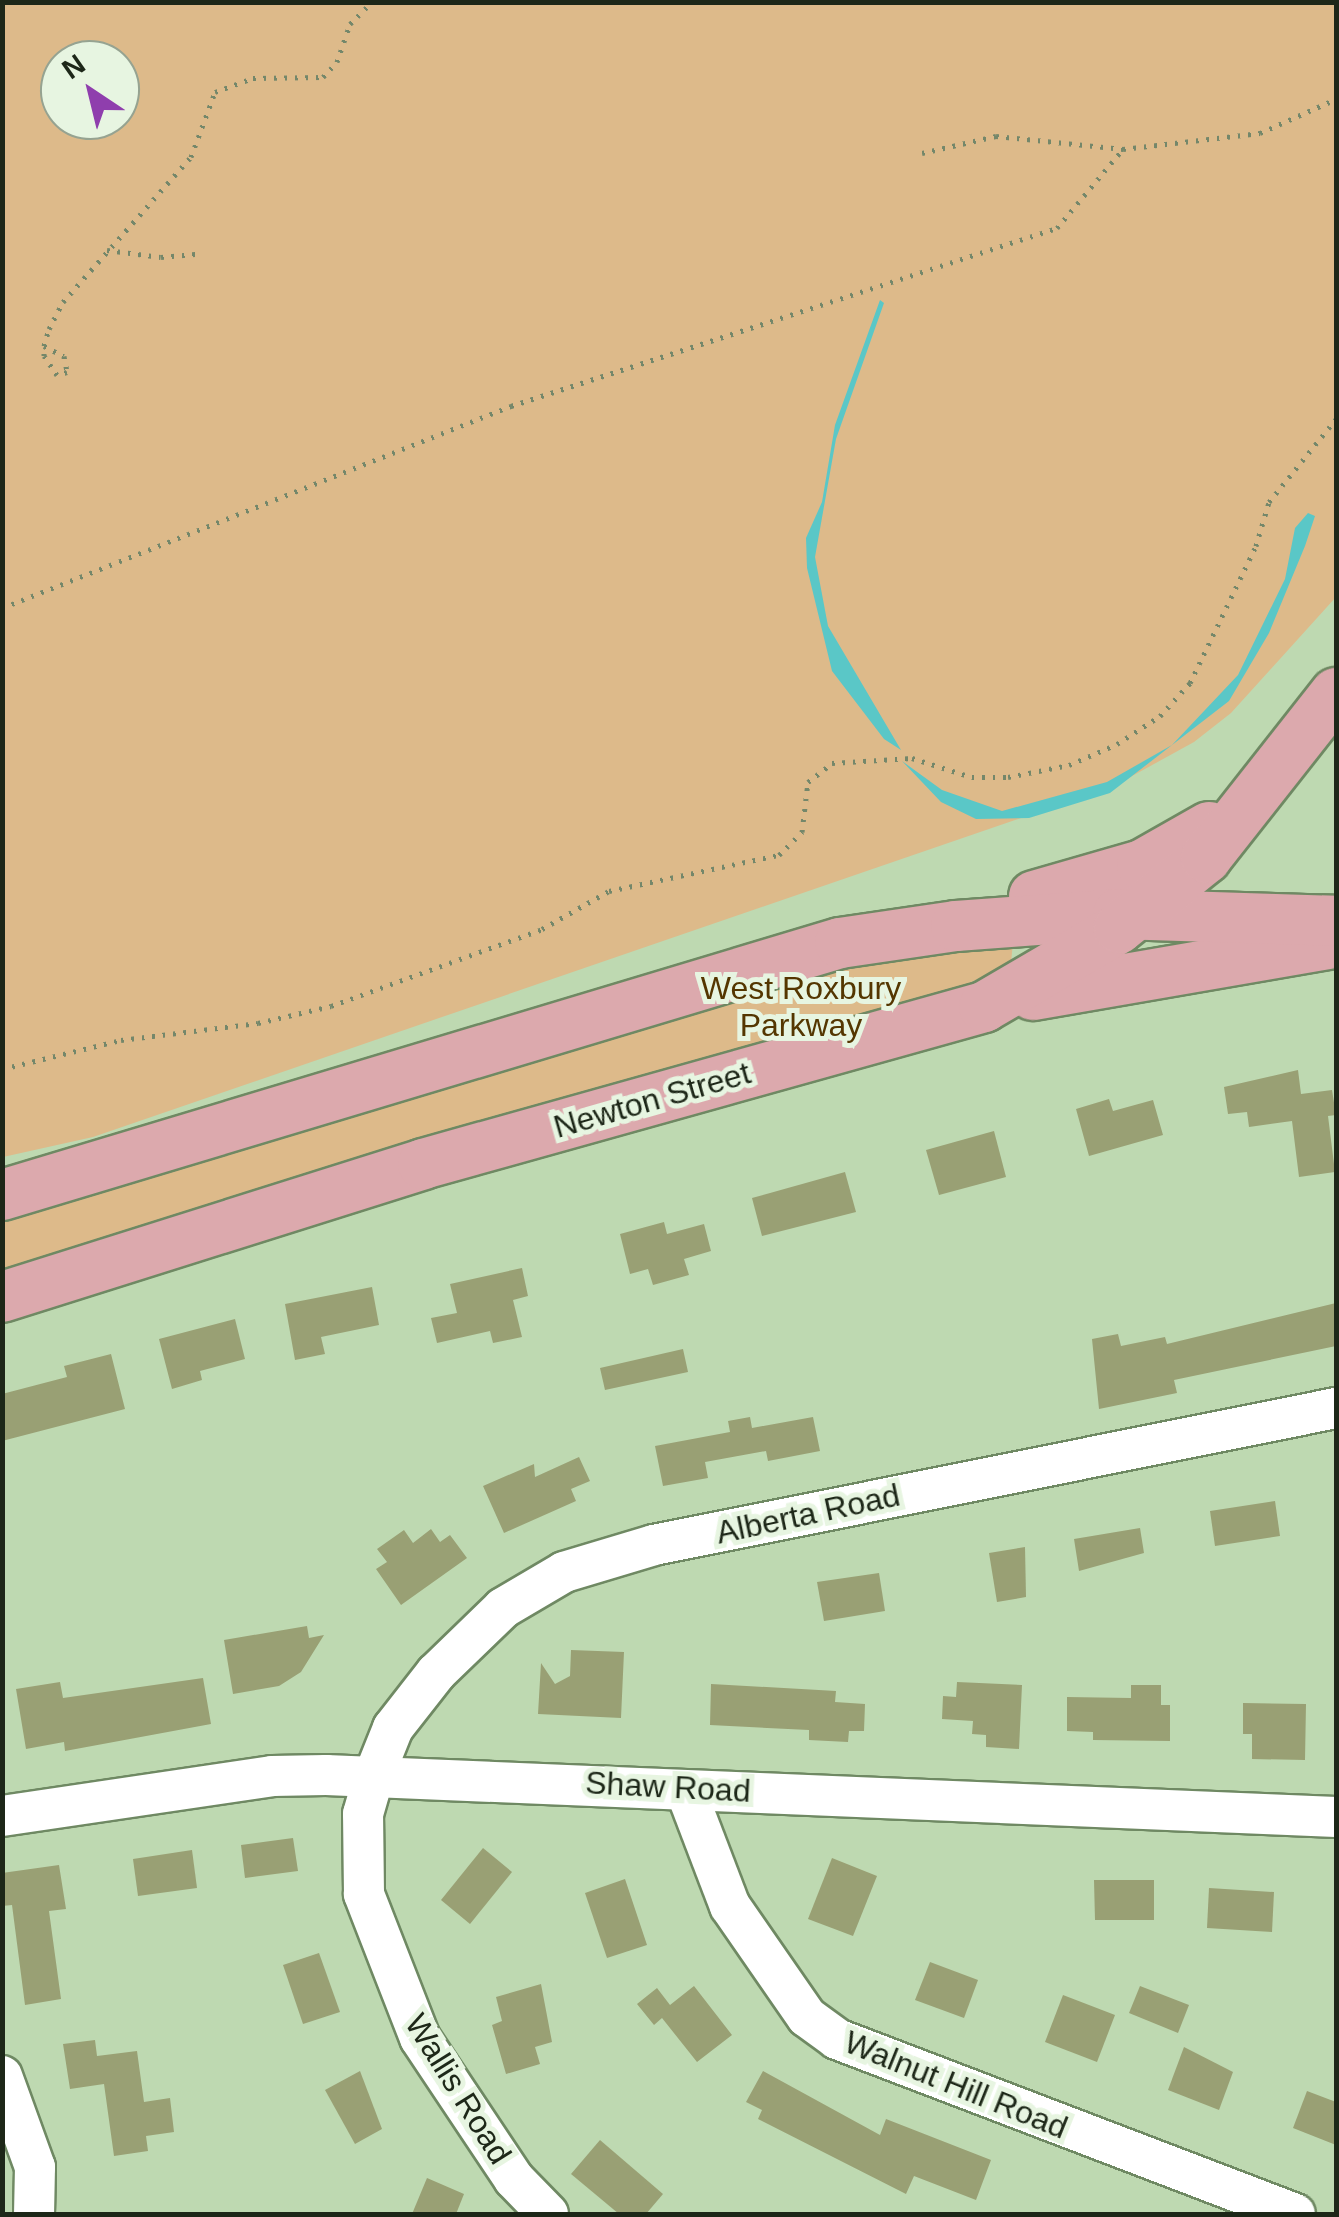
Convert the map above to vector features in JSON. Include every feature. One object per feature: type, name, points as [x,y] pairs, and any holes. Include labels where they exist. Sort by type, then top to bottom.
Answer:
[{"type":"main road","name":"Newton Street","points":[[2,1296],[423,1164],[984,1006],[1140,913],[1206,858],[1287,763],[1336,693]]},
{"type":"main road","name":"Newton Street","points":[[840,943],[1142,865],[1206,830],[1287,763]]},
{"type":"main road","points":[[2,1195],[840,943],[973,924],[1140,913],[1336,921]]},
{"type":"main road","points":[[984,1006],[1224,957],[1336,943]]},
{"type":"street","name":"Alberta Road","points":[[374,1778],[393,1728],[436,1674],[503,1608],[564,1572],[654,1545],[1336,1408]]},
{"type":"street","name":"Shaw Road","points":[[2,1816],[272,1776],[529,1779],[686,1791],[1336,1817]]},
{"type":"street","name":"Wallis Road","points":[[374,1778],[362,1814],[364,1894],[389,1968],[420,2038],[468,2114],[548,2214]]},
{"type":"street","name":"Walnut Hill Road","points":[[686,1791],[730,1906],[798,2005],[836,2039],[1294,2214]]},
{"type":"street","points":[[2,2076],[35,2168],[34,2214]]},
{"type":"path","points":[[44,346],[64,356],[67,372],[57,375],[47,367],[44,346],[63,302],[105,250],[192,157],[215,92],[254,78],[324,77],[337,62],[350,24],[372,2]]},
{"type":"path","points":[[922,153],[996,136],[1123,149],[1260,133],[1336,99]]},
{"type":"path","points":[[2,608],[511,406],[1057,228],[1123,149]]},
{"type":"path","points":[[105,250],[161,257],[198,254]]},
{"type":"path","points":[[2,1069],[130,1038],[258,1024],[332,1006],[542,929],[609,891],[779,855],[802,832],[808,782],[832,763],[912,758],[972,776],[1008,776],[1069,766],[1117,744],[1160,716],[1190,683],[1256,546],[1268,502],[1336,419]]},
{"type":"green space","points":[[3,3],[1336,3],[1336,597],[1231,713],[1194,742],[1114,786],[93,1137],[3,1157]]},
{"type":"green space","name":"West Roxbury Parkway","points":[[1013,942],[1011,963],[953,991],[3,1281],[2,1215],[823,965]]},
{"type":"water","points":[[880,300],[884,303],[836,439],[815,557],[828,626],[901,750],[884,739],[832,671],[807,568],[806,538],[822,502],[835,425]]},
{"type":"water","points":[[1308,513],[1315,516],[1269,633],[1229,701],[1110,793],[1029,818],[976,819],[941,802],[902,761],[942,790],[1002,811],[1107,782],[1172,745],[1238,675],[1285,579],[1295,528]]},
{"type":"building","points":[[1298,1070],[1301,1094],[1332,1090],[1336,1115],[1328,1116],[1335,1172],[1299,1177],[1292,1121],[1249,1127],[1247,1112],[1228,1114],[1224,1087]]},
{"type":"building","points":[[1109,1099],[1113,1111],[1153,1100],[1163,1135],[1089,1156],[1076,1109]]},
{"type":"building","points":[[994,1131],[1006,1177],[939,1195],[926,1150]]},
{"type":"building","points":[[845,1172],[856,1212],[762,1236],[752,1198]]},
{"type":"building","points":[[664,1222],[667,1234],[704,1224],[711,1251],[684,1259],[689,1275],[653,1285],[648,1269],[630,1274],[620,1234]]},
{"type":"building","points":[[522,1268],[528,1296],[513,1300],[522,1337],[493,1343],[490,1331],[437,1343],[431,1318],[457,1313],[450,1284]]},
{"type":"building","points":[[372,1287],[379,1325],[321,1337],[325,1354],[295,1360],[285,1304]]},
{"type":"building","points":[[1336,1303],[1336,1346],[1174,1380],[1177,1393],[1099,1409],[1092,1339],[1118,1334],[1121,1346],[1165,1337],[1167,1344]]},
{"type":"building","points":[[235,1319],[245,1359],[200,1371],[202,1380],[172,1389],[159,1339]]},
{"type":"building","points":[[683,1349],[688,1372],[605,1390],[600,1368]]},
{"type":"building","points":[[111,1354],[125,1409],[2,1441],[2,1394],[67,1377],[64,1366]]},
{"type":"building","points":[[750,1417],[752,1428],[813,1417],[820,1451],[768,1461],[766,1451],[705,1462],[708,1478],[663,1486],[655,1446],[730,1432],[728,1421]]},
{"type":"building","points":[[579,1457],[590,1481],[571,1489],[576,1501],[504,1533],[483,1486],[534,1464],[535,1477]]},
{"type":"building","points":[[1275,1501],[1280,1536],[1215,1546],[1210,1511]]},
{"type":"building","points":[[1140,1528],[1144,1553],[1079,1571],[1074,1539]]},
{"type":"building","points":[[431,1529],[440,1542],[450,1535],[467,1558],[401,1605],[376,1569],[387,1562],[377,1549],[404,1530],[413,1543]]},
{"type":"building","points":[[1025,1547],[1026,1597],[997,1602],[989,1553]]},
{"type":"building","points":[[879,1573],[885,1611],[824,1621],[817,1582]]},
{"type":"building","points":[[307,1626],[309,1638],[324,1635],[301,1672],[279,1686],[233,1694],[224,1640]]},
{"type":"building","points":[[571,1650],[624,1652],[621,1718],[538,1714],[541,1663],[555,1684],[570,1676]]},
{"type":"building","points":[[203,1678],[211,1724],[65,1751],[64,1742],[26,1749],[16,1689],[60,1682],[63,1698]]},
{"type":"building","points":[[957,1682],[1022,1685],[1019,1749],[986,1747],[986,1735],[972,1734],[973,1721],[942,1719],[943,1696],[956,1697]]},
{"type":"building","points":[[711,1684],[836,1691],[835,1702],[865,1704],[864,1731],[849,1731],[848,1742],[809,1740],[809,1730],[710,1725]]},
{"type":"building","points":[[1131,1685],[1161,1685],[1161,1705],[1170,1705],[1170,1741],[1093,1740],[1093,1732],[1067,1731],[1067,1697],[1131,1698]]},
{"type":"building","points":[[1243,1703],[1306,1704],[1305,1760],[1252,1759],[1252,1734],[1243,1734]]},
{"type":"building","points":[[293,1838],[298,1871],[245,1878],[241,1845]]},
{"type":"building","points":[[483,1848],[512,1872],[470,1924],[441,1900]]},
{"type":"building","points":[[192,1850],[197,1888],[138,1896],[133,1859]]},
{"type":"building","points":[[832,1858],[877,1876],[853,1936],[808,1919]]},
{"type":"building","points":[[59,1865],[66,1909],[49,1911],[61,1999],[25,2005],[12,1905],[2,1906],[2,1873]]},
{"type":"building","points":[[625,1879],[647,1945],[607,1958],[585,1893]]},
{"type":"building","points":[[1094,1880],[1154,1880],[1154,1920],[1095,1920]]},
{"type":"building","points":[[1209,1888],[1274,1892],[1272,1932],[1207,1928]]},
{"type":"building","points":[[319,1953],[340,2012],[303,2024],[283,1965]]},
{"type":"building","points":[[930,1962],[978,1980],[964,2018],[915,2000]]},
{"type":"building","points":[[541,1984],[552,2042],[535,2047],[540,2064],[506,2074],[492,2025],[502,2021],[496,1997]]},
{"type":"building","points":[[694,1986],[732,2035],[697,2062],[662,2018],[654,2025],[637,2004],[657,1988],[670,2005]]},
{"type":"building","points":[[1140,1986],[1189,2005],[1178,2033],[1129,2013]]},
{"type":"building","points":[[1063,1995],[1115,2015],[1097,2062],[1045,2042]]},
{"type":"building","points":[[95,2040],[97,2056],[137,2051],[144,2102],[170,2098],[174,2132],[146,2136],[148,2151],[114,2156],[104,2084],[70,2089],[63,2044]]},
{"type":"building","points":[[1184,2047],[1233,2072],[1219,2110],[1168,2090]]},
{"type":"building","points":[[360,2071],[382,2129],[355,2144],[325,2090]]},
{"type":"building","points":[[763,2071],[880,2135],[886,2119],[991,2160],[976,2200],[914,2176],[906,2194],[758,2119],[762,2110],[746,2102]]},
{"type":"building","points":[[1307,2091],[1336,2102],[1336,2145],[1293,2128]]},
{"type":"building","points":[[600,2140],[663,2194],[646,2214],[619,2214],[571,2174]]},
{"type":"building","points":[[427,2178],[464,2194],[456,2214],[412,2214]]}]
